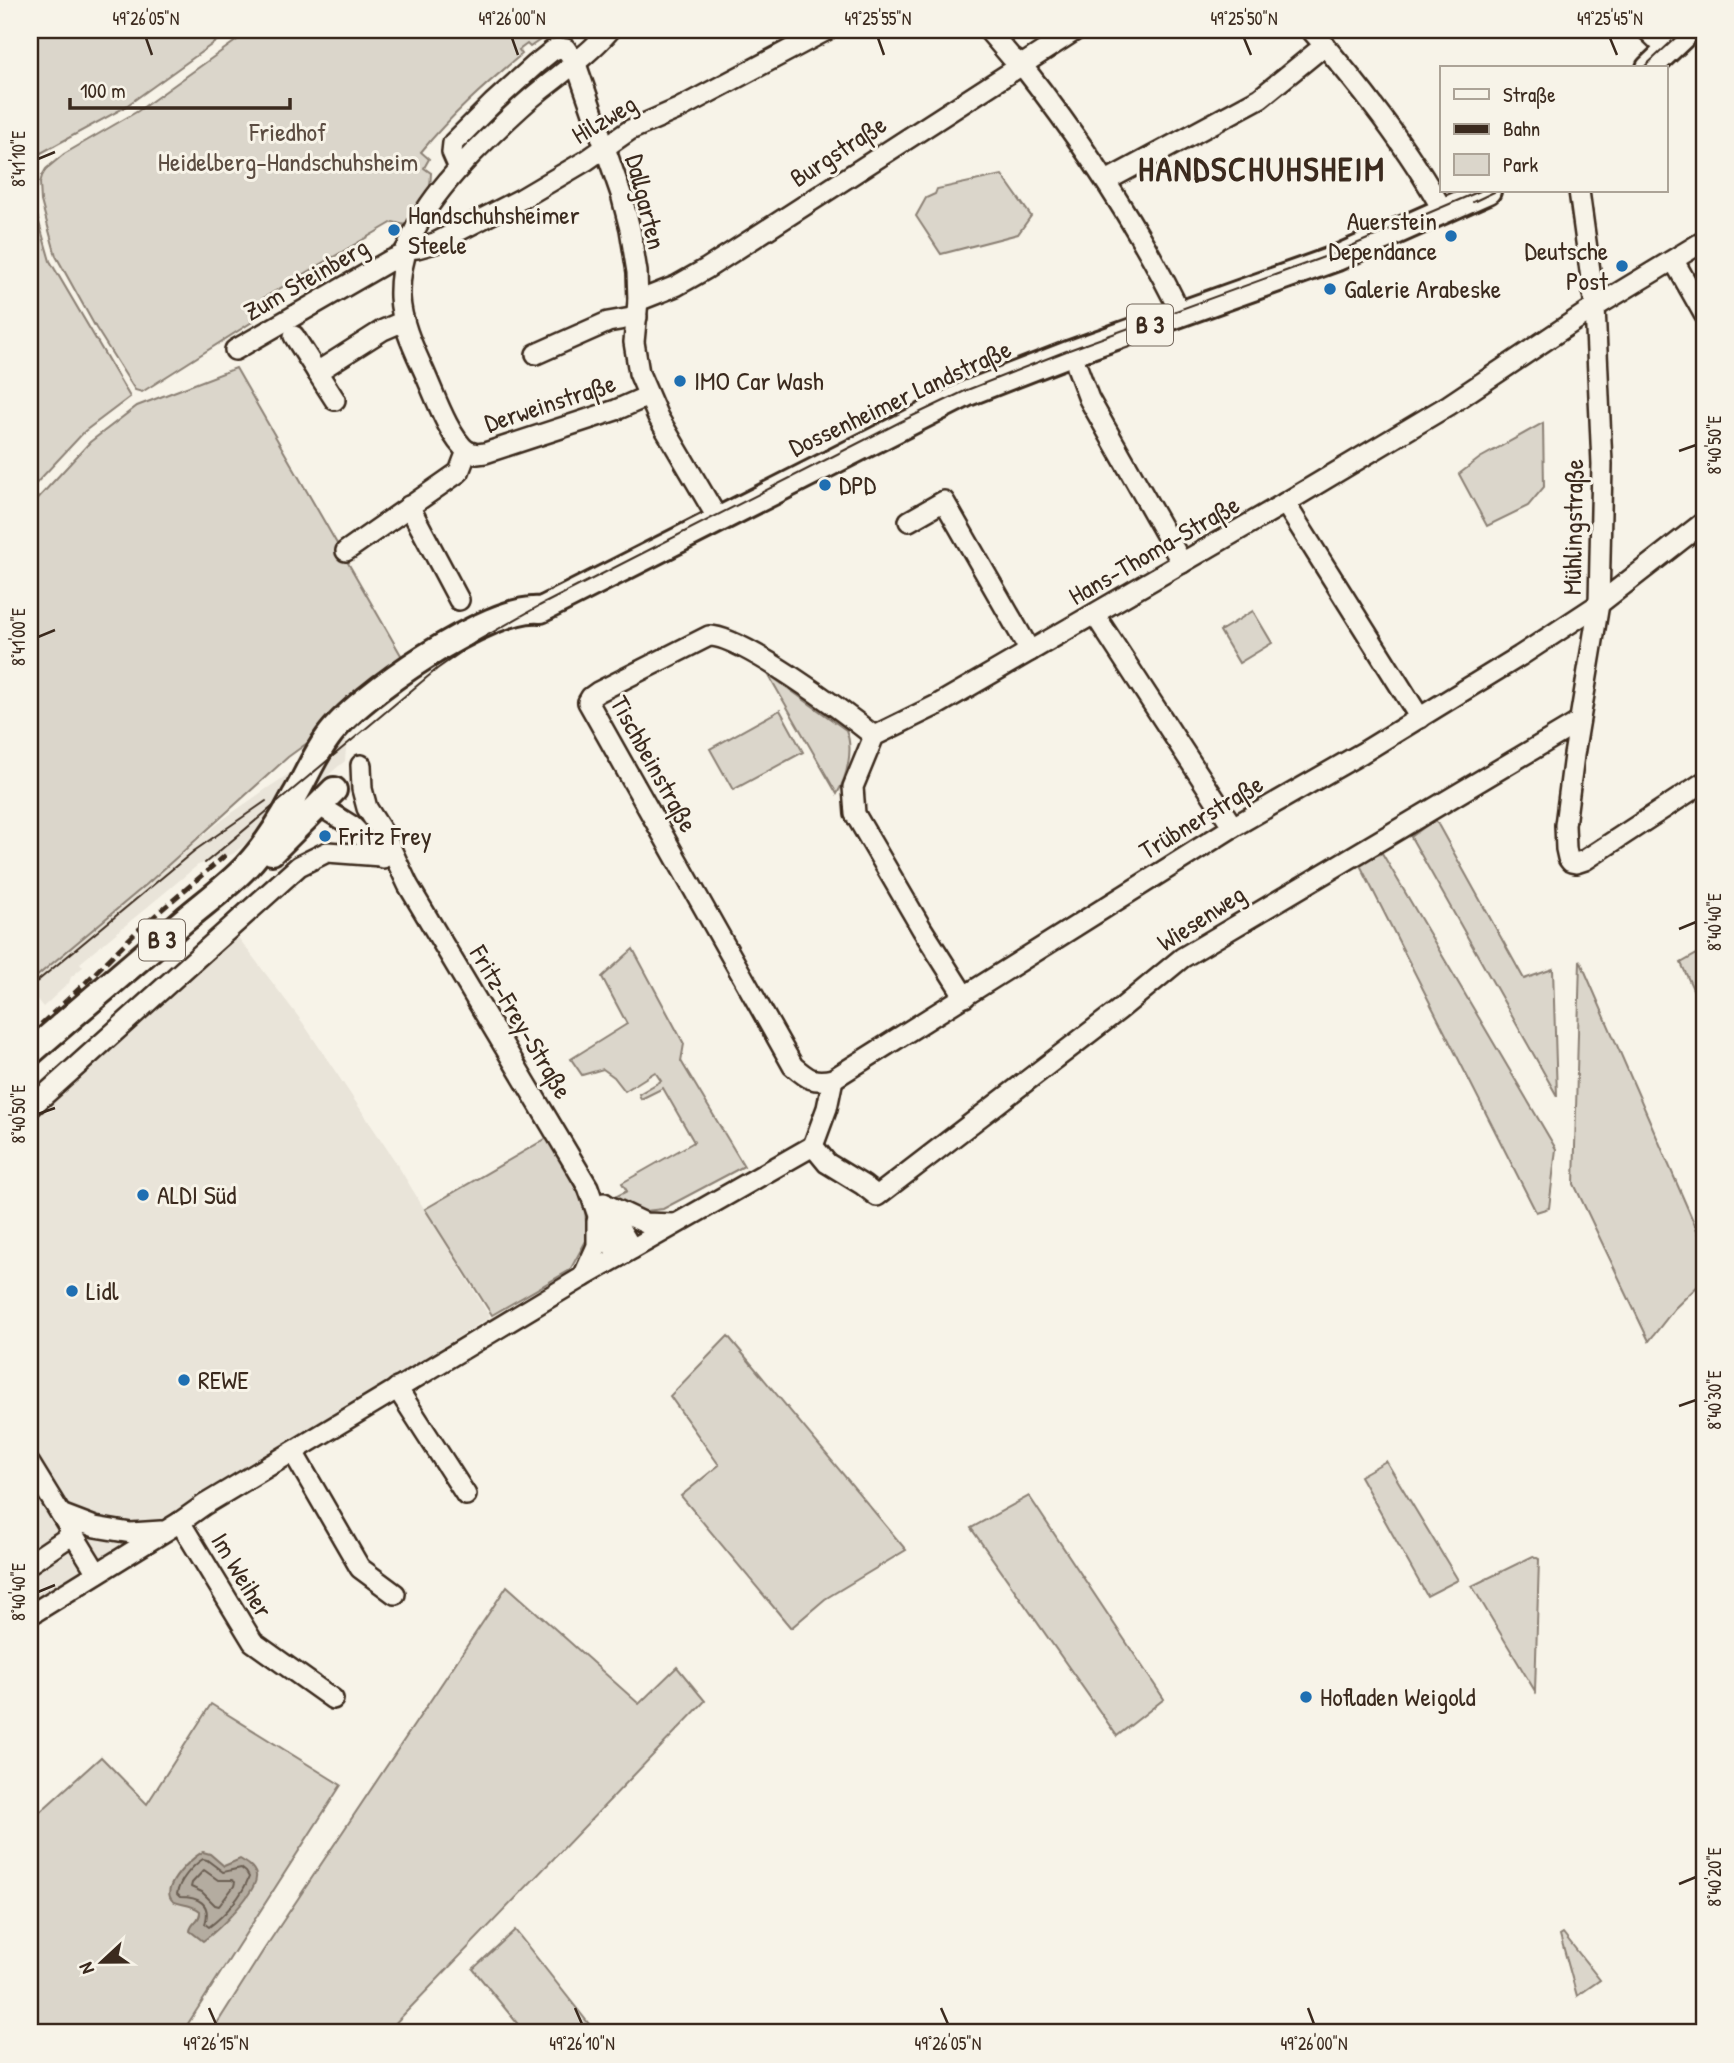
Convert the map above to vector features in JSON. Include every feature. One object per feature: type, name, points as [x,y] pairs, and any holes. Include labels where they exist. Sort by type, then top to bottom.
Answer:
[{"type":"main road","points":[[1651,66],[1689,30]]},
{"type":"main road","name":"Dossenheimer Landstraße","points":[[247,866],[284,814],[329,736],[361,704],[444,645],[512,613],[541,610],[968,393],[1071,353],[1337,258],[1487,192]]},
{"type":"main road","name":"Dossenheimer Landstraße","points":[[30,1053],[247,866],[275,850],[328,800],[321,769],[352,725],[361,704]]},
{"type":"street","points":[[576,64],[610,30]]},
{"type":"street","name":"Hilzweg","points":[[405,251],[448,237],[521,199],[587,160],[630,130],[678,108],[827,30]]},
{"type":"street","points":[[988,30],[1011,57],[1022,65],[1061,115],[1106,181],[1149,251],[1181,314]]},
{"type":"street","name":"Burgstraße","points":[[536,354],[638,309],[706,269],[1076,30]]},
{"type":"street","points":[[1311,30],[1394,136],[1443,211]]},
{"type":"street","points":[[1647,30],[1668,50]]},
{"type":"street","points":[[1106,181],[1259,98],[1325,45]]},
{"type":"street","name":"Zum Steinberg","points":[[467,451],[451,430],[404,321],[400,284],[405,251],[422,215],[446,181],[459,168],[452,152],[453,143],[484,111],[552,51],[562,48],[570,53],[576,64]]},
{"type":"street","name":"Dallgarten","points":[[576,64],[628,221],[637,272],[638,309]]},
{"type":"street","name":"Mühlingstraße","points":[[1579,192],[1595,307],[1602,464],[1599,604],[1565,825],[1566,849],[1571,862],[1585,860],[1704,782]]},
{"type":"street","name":"Hans-Thoma-Straße","points":[[874,736],[937,705],[1285,503],[1449,405],[1595,307],[1704,241]]},
{"type":"street","name":"Zum Steinberg","points":[[235,350],[405,251]]},
{"type":"street","points":[[1674,261],[1704,314]]},
{"type":"street","points":[[638,309],[635,351],[639,373],[648,397],[718,519]]},
{"type":"street","points":[[317,372],[383,330],[404,321]]},
{"type":"street","name":"Zum Steinberg","points":[[294,336],[335,400]]},
{"type":"street","points":[[1077,367],[1089,399],[1182,563]]},
{"type":"street","name":"Derweinstraße","points":[[467,451],[485,453],[648,397]]},
{"type":"street","points":[[346,551],[459,472],[467,451]]},
{"type":"street","points":[[909,521],[944,501],[1030,651]]},
{"type":"street","points":[[1285,503],[1420,718]]},
{"type":"street","points":[[409,506],[459,600]]},
{"type":"street","name":"Trübnerstraße","points":[[833,1079],[1233,827],[1520,656],[1599,604],[1704,522]]},
{"type":"street","points":[[1095,615],[1233,827]]},
{"type":"street","name":"Tischbeinstraße","points":[[833,1079],[820,1082],[806,1078],[793,1066],[589,702],[592,696],[709,636],[717,636],[741,646],[776,667],[874,736]]},
{"type":"street","name":"Wiesenweg","points":[[813,1146],[827,1163],[877,1196],[1119,1010],[1182,958],[1579,722]]},
{"type":"street","points":[[874,736],[853,787],[855,814],[965,997]]},
{"type":"street","name":"Fritz-Frey-Straße","points":[[361,765],[362,789],[367,808],[385,836],[408,885],[601,1208],[625,1253]]},
{"type":"street","name":"Fritz-Frey-Straße","points":[[367,808],[350,795],[328,800],[408,885]]},
{"type":"street","points":[[327,852],[334,838],[328,800]]},
{"type":"street","name":"Dossenheimer Landstraße","points":[[284,814],[328,800]]},
{"type":"street","points":[[30,1108],[293,871],[327,852],[381,856]]},
{"type":"street","points":[[30,1615],[397,1388],[583,1277],[813,1146],[827,1108],[833,1079]]},
{"type":"street","points":[[583,1277],[597,1246],[601,1208]]},
{"type":"street","name":"Fritz-Frey-Straße","points":[[601,1208],[645,1223],[675,1224]]},
{"type":"street","points":[[397,1388],[466,1495]]},
{"type":"street","points":[[293,1452],[360,1568],[395,1594]]},
{"type":"street","points":[[30,1464],[97,1573]]},
{"type":"street","points":[[61,1514],[95,1527],[131,1533],[173,1526]]},
{"type":"street","name":"Im Weiher","points":[[173,1526],[253,1642],[333,1699]]},
{"type":"street","points":[[30,1563],[74,1534]]},
{"type":"shaded area","points":[[347,736],[345,761],[233,854],[198,865],[80,963],[83,967],[43,1007],[30,991],[30,982],[222,820]]},
{"type":"shaded area","points":[[237,936],[303,1023],[395,1161],[490,1317],[30,1604],[30,1109]]},
{"type":"green space","points":[[30,30],[232,30],[122,109],[30,159]]},
{"type":"green space","name":"Friedhof Heidelberg-Handschuhsheim","points":[[251,30],[595,30],[543,38],[530,47],[527,44],[519,50],[522,54],[456,113],[421,152],[429,159],[424,168],[431,173],[430,188],[405,225],[393,222],[262,299],[252,322],[142,392],[135,390],[96,328],[56,256],[41,201],[42,176],[46,169],[64,154],[138,111]]},
{"type":"green space","points":[[1002,175],[1031,216],[1018,234],[941,254],[916,216],[926,198],[935,194],[937,189]]},
{"type":"green space","points":[[30,191],[50,261],[130,397],[85,431],[30,490]]},
{"type":"green space","points":[[236,368],[409,669],[288,757],[147,884],[30,982],[30,507],[90,442],[137,406]]},
{"type":"green space","points":[[1543,423],[1544,487],[1528,506],[1487,526],[1459,474],[1480,458]]},
{"type":"green space","points":[[1253,611],[1272,643],[1239,663],[1220,631]]},
{"type":"green space","points":[[768,674],[846,730],[848,763],[837,794]]},
{"type":"green space","points":[[780,710],[803,752],[733,790],[710,749]]},
{"type":"green space","points":[[1435,819],[1524,979],[1553,969],[1557,1096],[1411,837]]},
{"type":"green space","points":[[1382,853],[1556,1149],[1549,1208],[1536,1212],[1359,863]]},
{"type":"green space","points":[[633,949],[684,1044],[681,1061],[744,1166],[663,1209],[645,1211],[624,1208],[615,1197],[627,1191],[622,1183],[694,1142],[663,1088],[641,1099],[639,1094],[661,1081],[655,1072],[625,1091],[614,1077],[603,1069],[582,1075],[571,1059],[627,1024],[602,977]]},
{"type":"green space","points":[[1704,950],[1704,1013],[1681,963]]},
{"type":"green space","points":[[1580,960],[1704,1246],[1704,1280],[1675,1308],[1649,1341],[1574,1184]]},
{"type":"green space","points":[[549,1137],[585,1206],[587,1239],[570,1270],[492,1315],[425,1209]]},
{"type":"green space","points":[[728,1336],[906,1550],[825,1599],[791,1628],[681,1496],[719,1465],[670,1396]]},
{"type":"green space","points":[[1386,1461],[1458,1580],[1427,1596],[1360,1476]]},
{"type":"green space","points":[[1029,1496],[1164,1699],[1117,1736],[971,1528]]},
{"type":"green space","points":[[1533,1556],[1539,1559],[1535,1691],[1472,1586]]},
{"type":"green space","points":[[507,1586],[639,1704],[677,1667],[705,1701],[386,2033],[211,2033],[263,1951]]},
{"type":"green space","points":[[211,1704],[341,1785],[182,2033],[30,2033],[30,1821],[101,1757],[147,1804]]},
{"type":"green space","points":[[515,1930],[596,2033],[525,2033],[473,1969]]},
{"type":"green space","points":[[1563,1933],[1600,1980],[1577,1996],[1560,1935]]},
{"type":"water","points":[[203,1852],[210,1854],[224,1866],[240,1859],[252,1867],[256,1875],[251,1891],[244,1901],[203,1941],[190,1931],[200,1911],[192,1906],[176,1903],[169,1893],[180,1872]]},
{"type":"tram line","points":[[1645,66],[1684,30]]},
{"type":"tram line","points":[[205,863],[437,669],[477,641],[539,606],[967,390],[1335,253],[1478,192]]},
{"type":"tram line","points":[[1473,202],[1494,192]]},
{"type":"tram line","points":[[34,984],[194,851],[266,801]]},
{"type":"railway","points":[[30,1034],[138,930],[227,854]]},
{"type":"place","name":"Handschuhsheimer Steele","points":[[394,230]]},
{"type":"place","name":"Auerstein Dependance","points":[[1451,236]]},
{"type":"place","name":"Deutsche Post","points":[[1622,266]]},
{"type":"place","name":"Galerie Arabeske","points":[[1330,289]]},
{"type":"place","name":"IMO Car Wash","points":[[680,381]]},
{"type":"place","name":"DPD","points":[[825,485]]},
{"type":"place","name":"Fritz Frey","points":[[325,836]]},
{"type":"place","name":"ALDI Süd","points":[[143,1195]]},
{"type":"place","name":"Lidl","points":[[72,1291]]},
{"type":"place","name":"REWE","points":[[184,1380]]},
{"type":"place","name":"Hofladen Weigold","points":[[1306,1697]]},
{"type":"district","name":"HANDSCHUHSHEIM","points":[[1262,169]]}]
